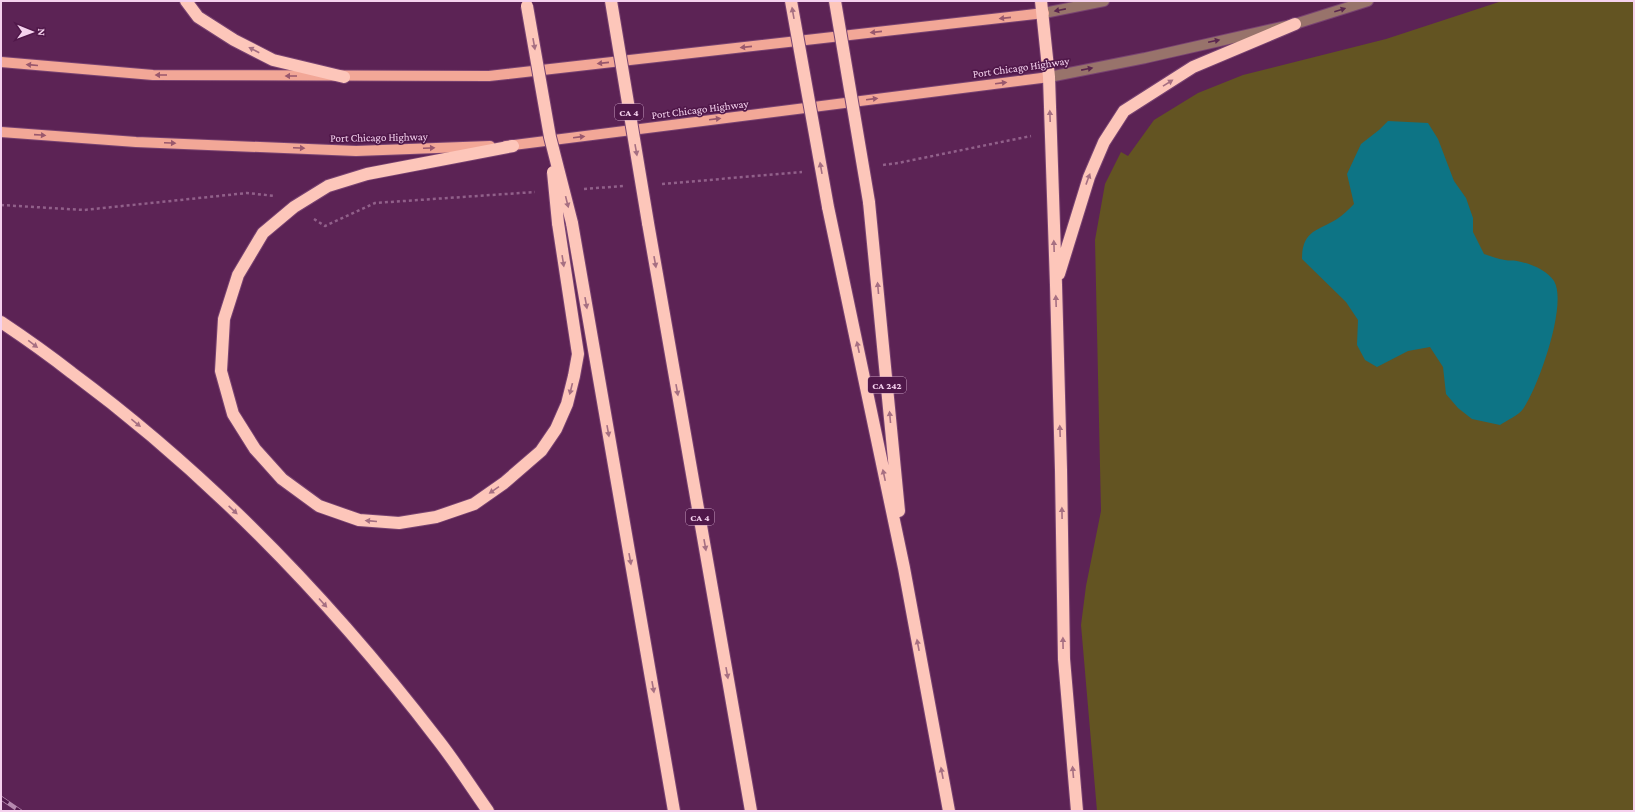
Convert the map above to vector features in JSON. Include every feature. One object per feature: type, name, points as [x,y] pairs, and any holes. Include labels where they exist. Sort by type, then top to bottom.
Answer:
[{"type":"highway","points":[[186,1],[198,17],[234,40],[273,60],[344,77]]},
{"type":"highway","name":"CA 4","points":[[611,1],[648,223],[751,811]]},
{"type":"highway","points":[[791,1],[828,207],[904,568],[949,811]]},
{"type":"highway","name":"CA 242","points":[[835,1],[869,202],[904,568]]},
{"type":"highway","points":[[1041,1],[1044,13],[1049,77],[1061,470],[1064,659],[1077,811]]},
{"type":"highway","points":[[513,146],[367,174],[328,186],[294,207],[263,233],[238,275],[224,319],[221,371],[234,414],[255,449],[282,479],[319,506],[359,520],[399,523],[436,517],[474,504],[504,483],[541,451],[556,429],[567,404],[578,354],[558,223],[550,137],[527,4]]},
{"type":"highway","points":[[1056,285],[1089,177],[1104,142],[1124,111],[1193,67],[1295,24]]},
{"type":"highway","points":[[550,137],[572,223],[674,811]]},
{"type":"highway","points":[[1,322],[20,334],[98,392],[171,452],[240,516],[309,588],[374,660],[439,740],[488,811]]},
{"type":"main road","points":[[1,62],[153,75],[344,77],[489,76],[1044,13]]},
{"type":"main road","name":"Port Chicago Highway","points":[[1,132],[136,142],[356,151],[513,146],[1049,77]]},
{"type":"street","points":[[1044,13],[1104,1]]},
{"type":"street","name":"Port Chicago Highway","points":[[1049,77],[1145,58],[1295,24],[1368,1]]},
{"type":"path","points":[[882,165],[905,162],[1050,132]]},
{"type":"path","points":[[654,184],[804,172]]},
{"type":"path","points":[[583,189],[631,186]]},
{"type":"path","points":[[1,205],[84,210],[247,193],[278,196],[325,226],[375,203],[536,192]]},
{"type":"shaded area","points":[[1502,1],[1634,1],[1634,811],[1097,811],[1081,625],[1086,586],[1101,511],[1095,240],[1105,184],[1121,152],[1128,156],[1154,120],[1198,93],[1243,75],[1386,39]]},
{"type":"shaded area","points":[[1388,121],[1428,123],[1438,139],[1454,181],[1466,198],[1473,218],[1473,232],[1484,254],[1500,259],[1527,263],[1542,270],[1554,281],[1557,292],[1557,308],[1554,326],[1543,365],[1523,409],[1500,425],[1472,419],[1458,408],[1446,394],[1443,367],[1430,347],[1408,351],[1377,367],[1365,360],[1357,345],[1358,320],[1346,302],[1302,259],[1303,249],[1308,237],[1346,212],[1354,204],[1347,174],[1361,144]]},
{"type":"railway","points":[[1,798],[20,811]]}]
